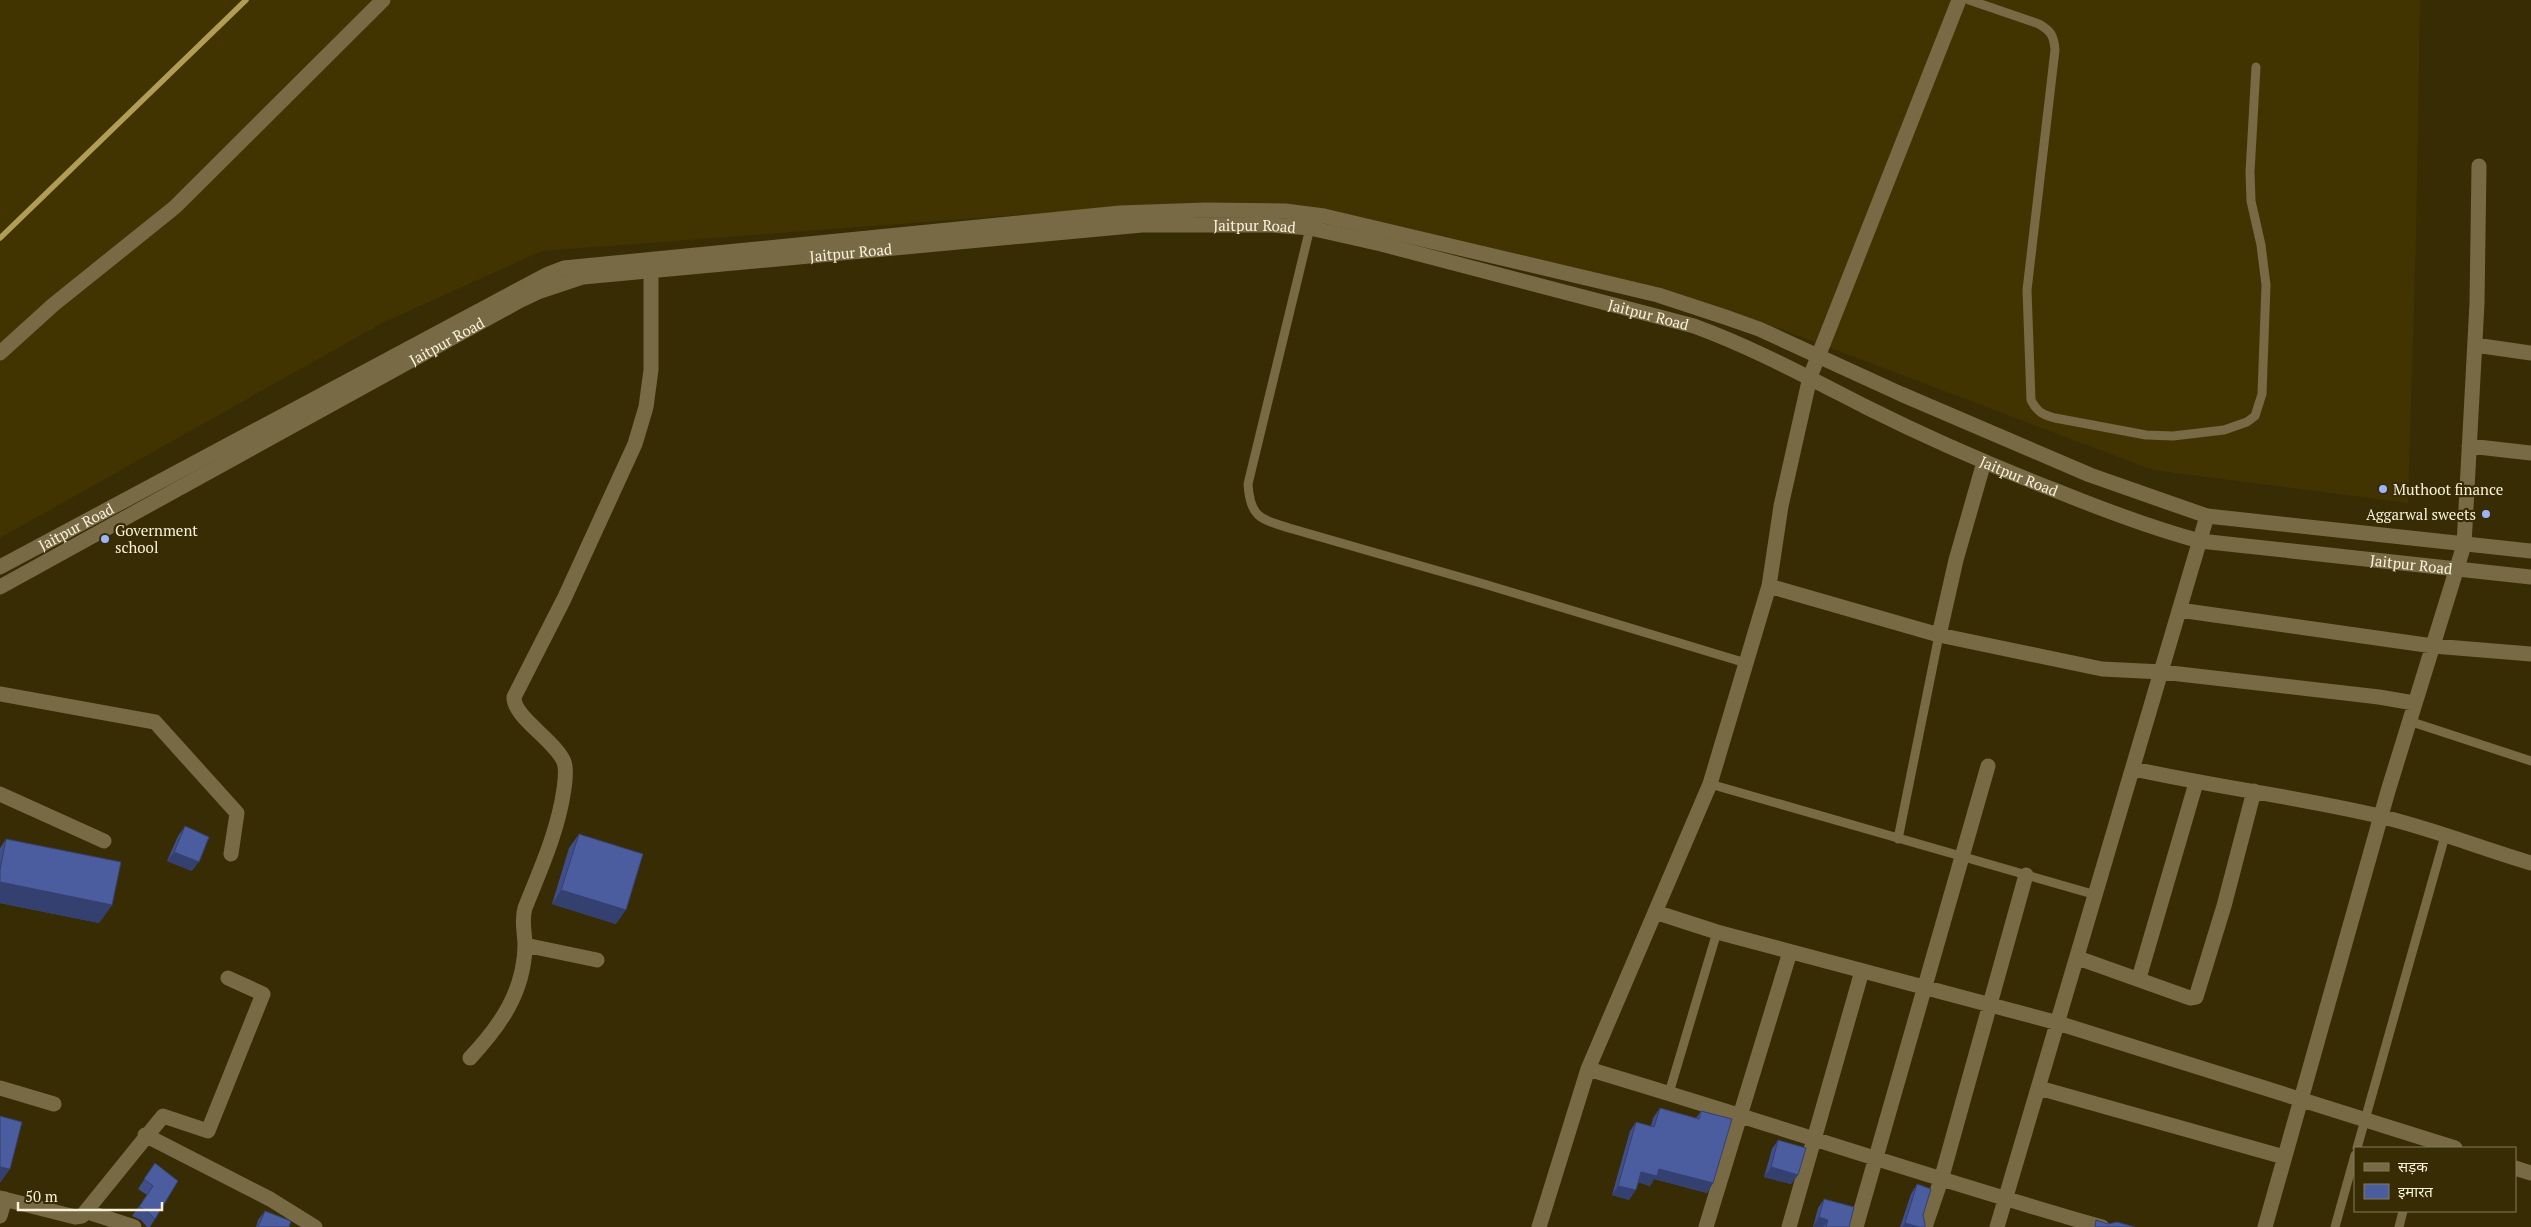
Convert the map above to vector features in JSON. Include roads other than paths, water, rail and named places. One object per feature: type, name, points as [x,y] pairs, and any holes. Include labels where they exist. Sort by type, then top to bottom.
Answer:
[{"type":"street","points":[[0,353],[53,305],[175,207],[383,0]]},
{"type":"street","points":[[1539,1227],[1588,1069],[1710,784],[1769,586],[1781,506],[1810,377],[1959,0]]},
{"type":"street","points":[[2265,1227],[2381,816],[2414,703],[2458,569],[2464,545],[2475,345],[2479,166]]},
{"type":"street","name":"Jaitpur Road","points":[[0,567],[546,275],[582,265],[1170,210],[1285,211],[1324,216],[1658,295],[1759,329],[1901,394],[2090,475],[2207,516],[2531,551]]},
{"type":"street","name":"Jaitpur Road","points":[[0,587],[538,292],[583,277],[1142,225],[1272,225],[1310,228],[1381,244],[1694,326],[1727,338],[1810,377],[1866,407],[1984,462],[2147,527],[2200,541],[2531,577]]},
{"type":"street","points":[[470,1058],[501,1022],[515,997],[525,945],[522,920],[524,908],[554,836],[566,774],[565,763],[556,750],[516,708],[514,697],[564,599],[635,444],[646,407],[651,370],[651,270]]},
{"type":"street","points":[[2475,345],[2531,353]]},
{"type":"street","points":[[2469,446],[2531,453]]},
{"type":"street","points":[[1939,635],[1956,560],[1984,462]]},
{"type":"street","points":[[1997,1227],[2207,516]]},
{"type":"street","points":[[1769,586],[1939,635],[2102,669],[2162,672],[2379,696],[2414,703]]},
{"type":"street","points":[[2179,610],[2433,646],[2531,654]]},
{"type":"street","points":[[0,694],[155,722],[237,813],[232,854]]},
{"type":"street","points":[[1856,1227],[1926,988],[1988,766]]},
{"type":"street","points":[[2134,768],[2196,783],[2254,791],[2381,816],[2531,864]]},
{"type":"street","points":[[2139,978],[2196,783]]},
{"type":"street","points":[[2078,958],[2139,978],[2190,998],[2196,997],[2229,888],[2254,791]]},
{"type":"street","points":[[0,794],[104,841]]},
{"type":"street","points":[[1925,1227],[1941,1180],[2026,875]]},
{"type":"street","points":[[1654,912],[1717,932],[2058,1023],[2301,1098],[2364,1119],[2422,1143],[2448,1147]]},
{"type":"street","points":[[525,945],[597,960]]},
{"type":"street","points":[[1706,1227],[1790,952]]},
{"type":"street","points":[[1788,1227],[1816,1138],[1862,971]]},
{"type":"street","points":[[0,1216],[2,1199],[75,1217],[82,1216],[88,1212],[145,1135],[163,1116],[208,1131],[263,994],[228,978]]},
{"type":"street","points":[[1588,1069],[1816,1138],[1941,1180],[2006,1197],[2102,1227]]},
{"type":"street","points":[[0,1088],[54,1104]]},
{"type":"street","points":[[2039,1088],[2284,1157]]},
{"type":"street","points":[[145,1135],[270,1199],[315,1227]]},
{"type":"street","points":[[2516,1168],[2531,1173]]},
{"type":"street","points":[[88,1212],[134,1227]]},
{"type":"lane","points":[[1968,0],[2039,24],[2054,36],[2055,50],[2026,290],[2032,400],[2035,408],[2043,415],[2055,418],[2146,435],[2173,436],[2224,430],[2247,422],[2255,416],[2262,394],[2266,285],[2261,245],[2251,201],[2250,172],[2256,67]]},
{"type":"lane","points":[[1310,228],[1248,484],[1249,501],[1254,513],[1265,520],[1289,528],[1474,581],[1746,663]]},
{"type":"lane","points":[[1898,839],[1939,635]]},
{"type":"lane","points":[[2409,721],[2531,761]]},
{"type":"lane","points":[[1710,784],[2096,895]]},
{"type":"lane","points":[[2357,1147],[2445,836]]},
{"type":"lane","points":[[1669,1093],[1717,932]]},
{"type":"lane","points":[[2335,1227],[2354,1159]]},
{"type":"lane","points":[[2399,1227],[2403,1212]]},
{"type":"waterway","points":[[0,238],[246,0]]},
{"type":"place","name":"Muthoot finance","points":[[2383,489]]},
{"type":"place","name":"Aggarwal sweets","points":[[2486,514]]},
{"type":"place","name":"Government school","points":[[105,539]]}]
